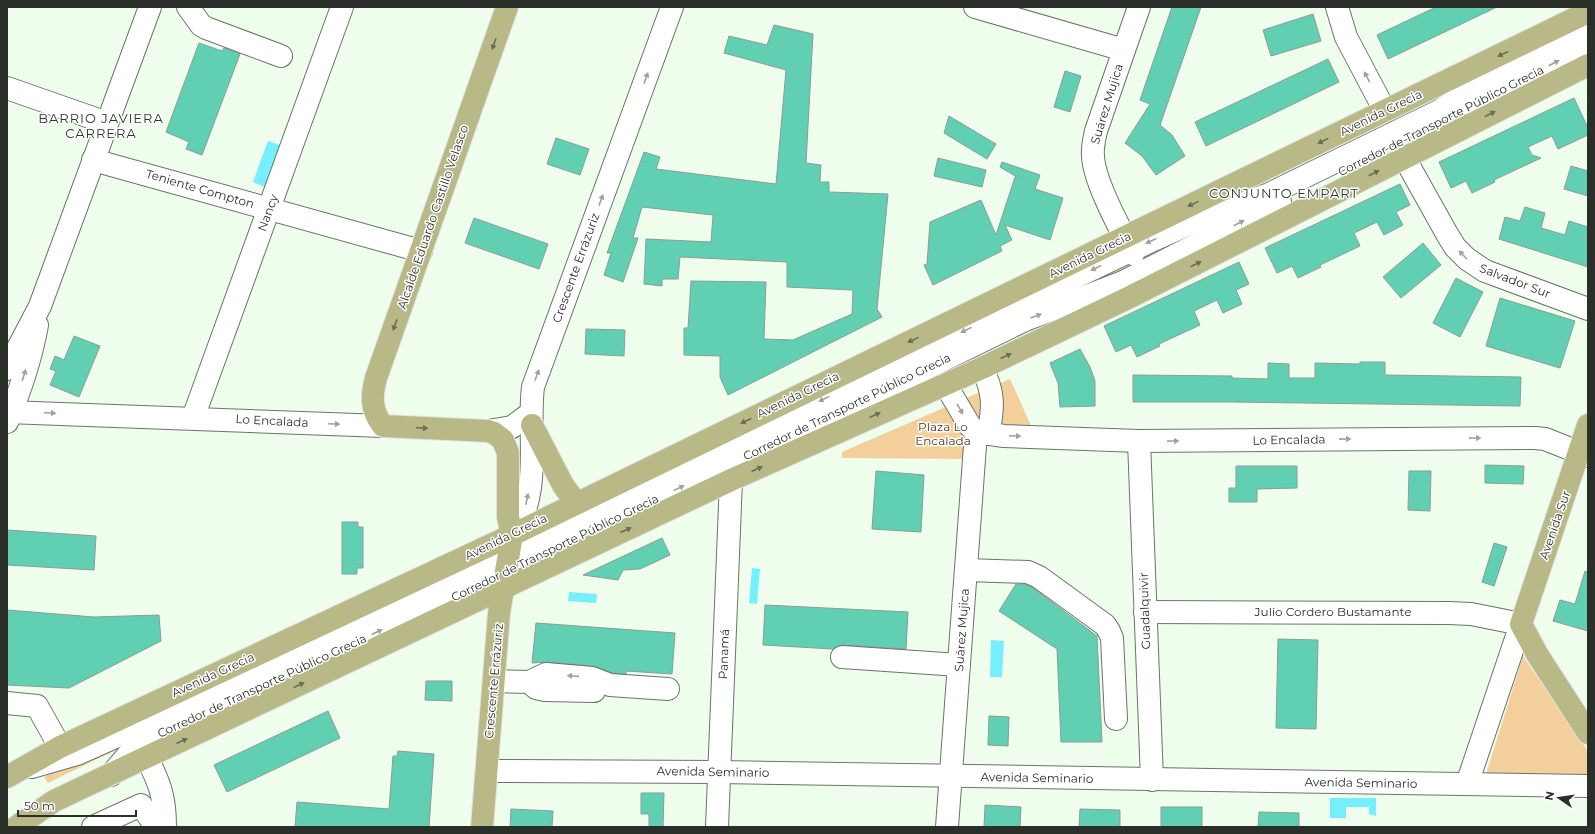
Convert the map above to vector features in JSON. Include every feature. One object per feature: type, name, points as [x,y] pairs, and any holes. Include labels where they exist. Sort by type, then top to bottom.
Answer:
[{"type":"main road","name":"Alcalde Eduardo Castillo Velasco","points":[[383,426],[378,420],[373,407],[373,389],[507,7]]},
{"type":"main road","name":"Avenida Grecia","points":[[10,775],[60,747],[511,542],[576,503],[1128,244],[1385,111],[1588,12]]},
{"type":"main road","points":[[16,827],[54,801],[147,758],[504,580],[982,368],[1145,280],[1404,157],[1588,65]]},
{"type":"main road","points":[[531,419],[563,485],[576,503]]},
{"type":"main road","name":"Lo Encalada","points":[[383,426],[488,431]]},
{"type":"main road","name":"Avenida Sur","points":[[1521,624],[1584,454],[1588,427]]},
{"type":"main road","name":"Crescente Errázuriz","points":[[482,827],[504,580],[511,542],[508,511],[508,453],[503,440],[494,433],[488,431]]},
{"type":"main road","points":[[1521,624],[1540,658],[1588,733]]},
{"type":"street","points":[[7,369],[19,343],[40,306],[150,7]]},
{"type":"street","points":[[190,7],[243,27]]},
{"type":"street","points":[[190,7],[201,25],[206,28],[281,56]]},
{"type":"street","name":"Nancy","points":[[194,418],[342,7]]},
{"type":"street","name":"Crescente Errázuriz","points":[[511,542],[521,520],[530,483],[533,451],[531,419],[533,387],[672,7]]},
{"type":"street","points":[[975,7],[1124,50]]},
{"type":"street","name":"Suárez Mujica","points":[[1139,7],[1096,131],[1093,156],[1098,178],[1145,280]]},
{"type":"street","points":[[1337,7],[1346,37],[1385,111]]},
{"type":"street","name":"Corredor de Transporte Público Grecia","points":[[10,775],[77,754],[511,542],[1128,244],[1276,190],[1439,111],[1500,72],[1588,27]]},
{"type":"street","name":"Corredor de Transporte Público Grecia","points":[[111,775],[133,749],[154,736],[504,580],[1026,320],[1108,288],[1145,280],[1588,46]]},
{"type":"street","points":[[7,88],[107,123]]},
{"type":"street","name":"Salvador Sur","points":[[1404,157],[1455,247],[1467,259],[1485,272],[1588,309]]},
{"type":"street","name":"Teniente Compton","points":[[94,160],[422,251]]},
{"type":"street","points":[[8,415],[32,350],[40,306]]},
{"type":"street","points":[[945,384],[970,426],[982,433],[992,406],[992,393],[982,368]]},
{"type":"street","name":"Lo Encalada","points":[[8,415],[194,418],[383,426]]},
{"type":"street","name":"Lo Encalada","points":[[488,431],[512,427],[531,419]]},
{"type":"street","name":"Lo Encalada","points":[[982,433],[1138,441],[1527,438],[1544,439],[1584,454]]},
{"type":"street","name":"Suárez Mujica","points":[[947,827],[966,570],[982,433]]},
{"type":"street","name":"Guadalquivir","points":[[1138,441],[1152,780]]},
{"type":"street","name":"Panamá","points":[[717,827],[731,480]]},
{"type":"street","points":[[966,570],[1028,572],[1039,577],[1104,625],[1112,638],[1116,719]]},
{"type":"street","name":"Julio Cordero Bustamante","points":[[1145,612],[1449,613],[1471,614],[1521,624]]},
{"type":"street","name":"Avenida Sur","points":[[1467,784],[1521,624]]},
{"type":"street","points":[[842,657],[959,665]]},
{"type":"street","points":[[494,681],[529,682],[546,674],[592,678],[610,685],[668,689]]},
{"type":"street","points":[[7,703],[33,704],[40,708],[60,747]]},
{"type":"street","points":[[147,758],[155,774],[164,799],[165,827]]},
{"type":"street","name":"Avenida Seminario","points":[[487,771],[720,772],[951,777],[1588,786]]},
{"type":"street","points":[[93,827],[141,805],[156,827]]},
{"type":"green space","name":"Plaza Lo Encalada","points":[[1010,379],[1033,430],[968,427],[965,459],[842,458],[842,452]]},
{"type":"green space","points":[[1523,656],[1588,751],[1588,776],[1486,774]]},
{"type":"green space","points":[[122,738],[122,747],[48,783],[44,777]]},
{"type":"water","points":[[268,141],[280,145],[265,187],[253,182]]},
{"type":"water","points":[[752,568],[760,569],[757,604],[749,603]]},
{"type":"water","points":[[569,592],[597,594],[596,603],[568,601]]},
{"type":"water","points":[[991,640],[1004,641],[1002,677],[990,677]]},
{"type":"water","points":[[1330,798],[1376,798],[1376,816],[1369,814],[1369,807],[1346,807],[1346,818],[1330,818]]},
{"type":"building","points":[[1172,7],[1201,7],[1160,125],[1172,135],[1185,156],[1156,175],[1142,156],[1125,143],[1150,104],[1140,100]]},
{"type":"building","points":[[1436,7],[1497,7],[1388,59],[1377,35]]},
{"type":"building","points":[[1313,14],[1321,41],[1271,56],[1263,30]]},
{"type":"building","points":[[774,25],[813,34],[806,163],[821,165],[820,182],[829,182],[829,192],[888,194],[877,309],[882,317],[728,395],[720,377],[720,356],[684,355],[684,328],[688,328],[691,281],[766,282],[764,339],[793,340],[852,314],[853,290],[787,287],[787,262],[680,257],[678,279],[662,279],[662,286],[644,284],[646,239],[711,242],[713,215],[642,207],[633,238],[638,238],[623,282],[604,275],[611,253],[607,253],[644,152],[660,157],[656,169],[776,184],[786,70],[724,53],[729,36],[767,45]]},
{"type":"building","points":[[199,43],[222,51],[224,48],[240,54],[202,155],[186,149],[189,142],[166,132]]},
{"type":"building","points":[[1328,59],[1339,82],[1206,146],[1195,122]]},
{"type":"building","points":[[1065,71],[1081,76],[1070,112],[1054,107]]},
{"type":"building","points":[[1574,98],[1588,128],[1588,135],[1558,149],[1552,136],[1528,147],[1532,155],[1541,158],[1494,180],[1495,182],[1472,193],[1466,181],[1451,188],[1439,162]]},
{"type":"building","points":[[949,116],[996,144],[987,159],[944,133]]},
{"type":"building","points":[[556,138],[589,149],[580,175],[547,164]]},
{"type":"building","points":[[938,158],[986,170],[982,187],[934,176]]},
{"type":"building","points":[[1002,162],[1040,175],[1035,189],[1063,198],[1050,240],[1005,225],[1012,240],[1000,246],[1002,251],[933,285],[924,265],[927,264],[930,222],[981,200],[996,235],[1015,177],[1017,177],[1000,167]]},
{"type":"building","points":[[1571,166],[1588,171],[1588,196],[1564,189]]},
{"type":"building","points":[[1400,184],[1410,205],[1396,212],[1403,225],[1384,235],[1377,222],[1354,233],[1360,246],[1320,265],[1321,267],[1298,278],[1292,266],[1277,273],[1265,248]]},
{"type":"building","points":[[1525,207],[1545,213],[1541,228],[1565,235],[1569,221],[1588,227],[1588,267],[1499,239],[1505,217],[1520,221]]},
{"type":"building","points":[[474,218],[548,244],[539,269],[465,243]]},
{"type":"building","points":[[1423,243],[1441,265],[1401,298],[1383,277]]},
{"type":"building","points":[[1239,262],[1249,284],[1236,290],[1242,304],[1223,313],[1217,300],[1194,311],[1200,325],[1159,344],[1160,346],[1137,357],[1131,345],[1116,352],[1104,326]]},
{"type":"building","points":[[1456,278],[1483,292],[1460,337],[1433,323]]},
{"type":"building","points":[[1500,298],[1575,321],[1560,368],[1486,346]]},
{"type":"building","points":[[586,329],[625,330],[624,356],[585,354]]},
{"type":"building","points":[[74,336],[100,346],[79,397],[50,385],[56,371],[50,369],[55,356],[64,360]]},
{"type":"building","points":[[1080,349],[1090,367],[1095,381],[1095,406],[1060,407],[1058,383],[1050,363]]},
{"type":"building","points":[[1360,362],[1385,362],[1385,375],[1521,377],[1520,406],[1133,402],[1133,375],[1232,376],[1232,378],[1268,379],[1268,363],[1289,364],[1289,378],[1315,378],[1315,363],[1360,364]]},
{"type":"building","points":[[1485,465],[1524,466],[1523,484],[1485,483]]},
{"type":"building","points":[[1236,466],[1297,466],[1297,488],[1257,489],[1257,502],[1229,502],[1229,488],[1236,488]]},
{"type":"building","points":[[876,471],[924,475],[921,532],[872,529]]},
{"type":"building","points":[[1409,471],[1431,471],[1430,511],[1408,510]]},
{"type":"building","points":[[342,522],[358,522],[358,527],[363,527],[363,568],[357,568],[357,574],[342,574]]},
{"type":"building","points":[[7,530],[96,536],[94,570],[7,565]]},
{"type":"building","points":[[662,538],[670,555],[640,569],[623,570],[618,580],[583,575]]},
{"type":"building","points":[[1494,543],[1507,547],[1494,586],[1482,582]]},
{"type":"building","points":[[1585,571],[1588,572],[1588,631],[1553,621],[1560,600],[1575,604]]},
{"type":"building","points":[[1016,584],[1025,584],[1033,588],[1097,636],[1102,742],[1061,742],[1057,649],[999,611]]},
{"type":"building","points":[[765,605],[908,612],[906,649],[843,645],[833,649],[763,645]]},
{"type":"building","points":[[7,610],[94,617],[159,615],[161,641],[69,688],[7,685]]},
{"type":"building","points":[[536,623],[675,633],[672,674],[626,671],[626,674],[613,673],[593,666],[547,662],[532,663]]},
{"type":"building","points":[[1278,639],[1318,640],[1316,729],[1276,728]]},
{"type":"building","points":[[426,681],[452,681],[452,701],[425,700]]},
{"type":"building","points":[[328,711],[340,738],[227,792],[214,765]]},
{"type":"building","points":[[989,716],[1009,717],[1008,746],[988,745]]},
{"type":"building","points":[[398,751],[434,754],[429,827],[295,827],[297,802],[389,809],[393,756],[397,756]]},
{"type":"building","points":[[641,793],[664,793],[663,827],[649,827],[649,814],[641,814]]},
{"type":"building","points":[[985,805],[1021,807],[1020,827],[984,827]]},
{"type":"building","points":[[1161,807],[1202,807],[1202,827],[1161,827]]},
{"type":"building","points":[[511,809],[553,811],[552,827],[510,827]]},
{"type":"building","points":[[1080,809],[1120,810],[1120,827],[1079,827]]},
{"type":"building","points":[[1259,812],[1299,813],[1299,827],[1258,827]]},
{"type":"district","name":"BARRIO JAVIERA CARRERA","points":[[101,126]]},
{"type":"district","name":"CONJUNTO EMPART","points":[[1284,193]]}]
